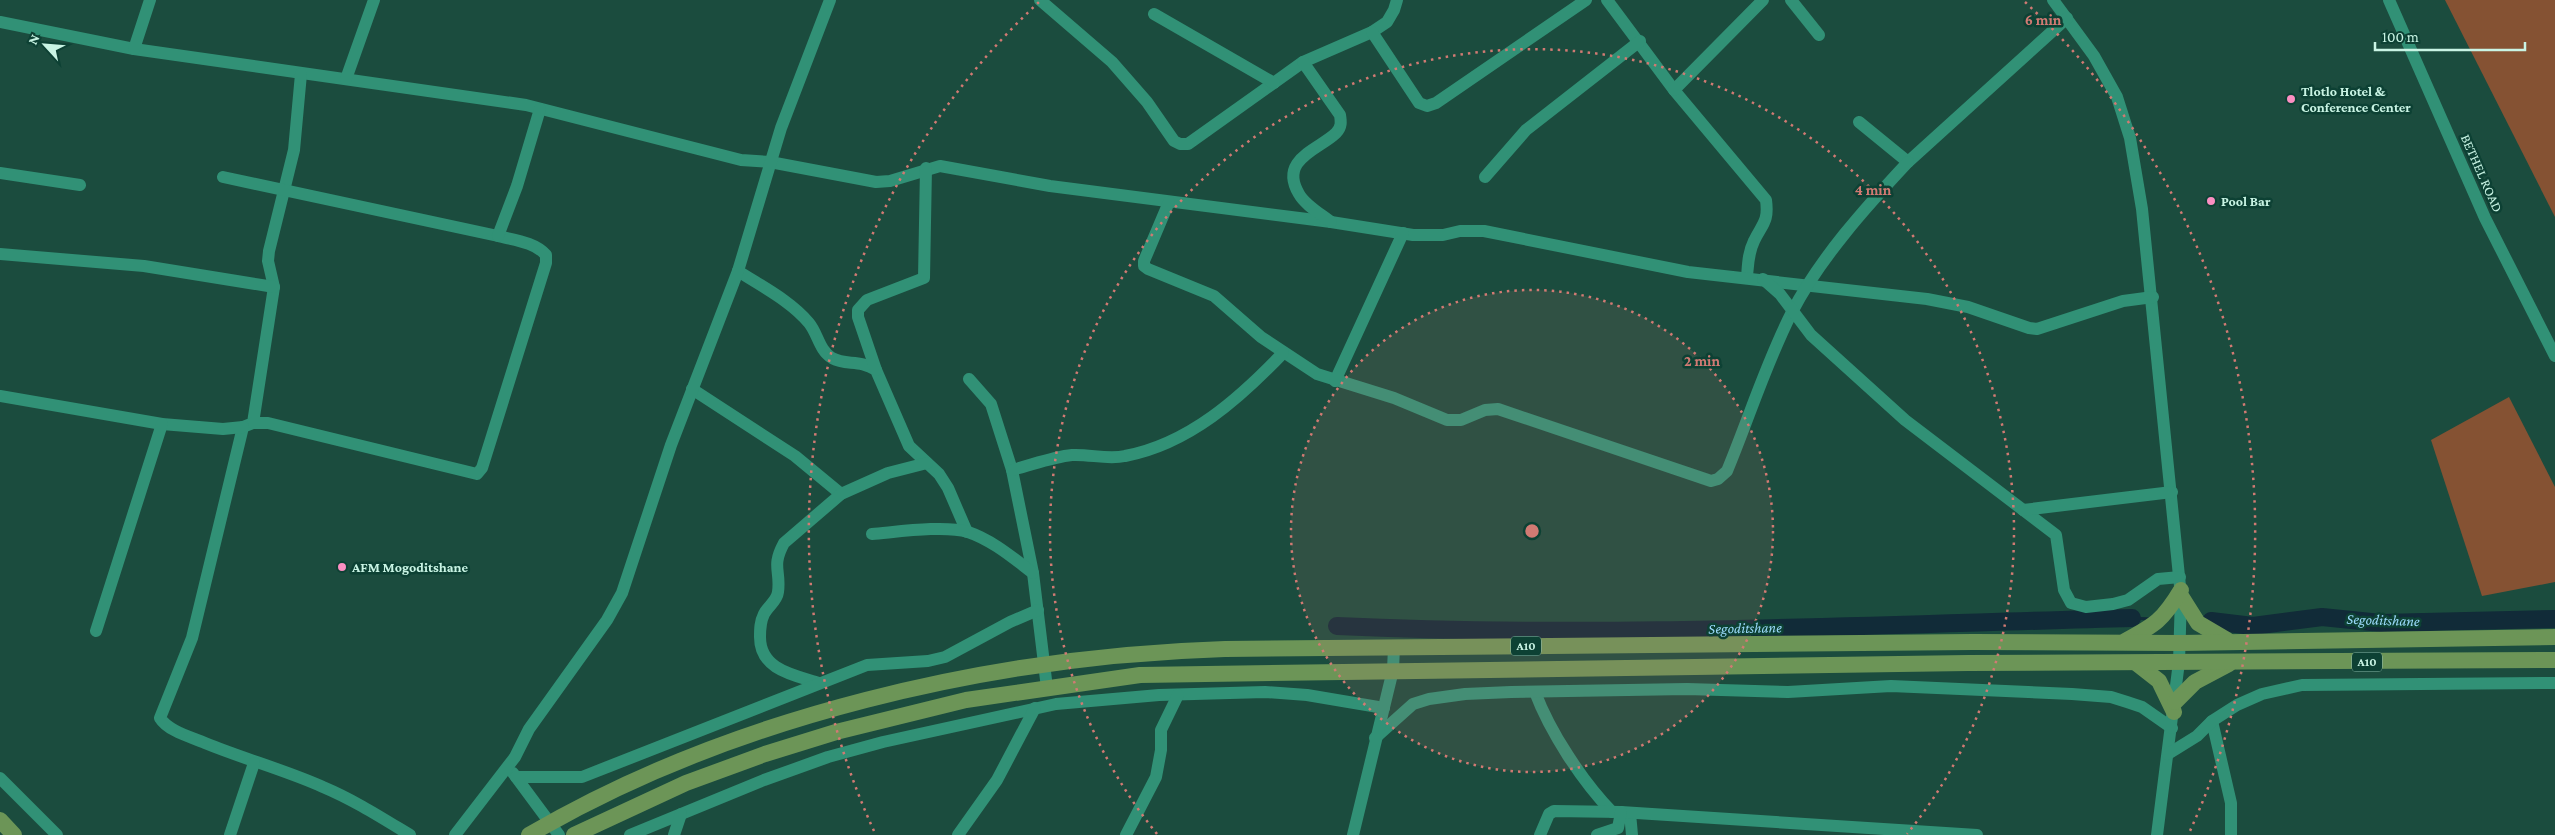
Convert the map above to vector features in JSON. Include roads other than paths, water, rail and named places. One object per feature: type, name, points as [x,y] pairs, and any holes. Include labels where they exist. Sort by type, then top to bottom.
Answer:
[{"type":"main road","points":[[2181,588],[2198,623],[2229,642]]},
{"type":"main road","points":[[2123,642],[2158,622],[2167,613],[2181,588]]},
{"type":"main road","name":"A10","points":[[529,835],[555,829],[674,765],[797,720],[916,688],[1043,664],[1181,650],[1394,647],[2181,643],[2555,637]]},
{"type":"main road","points":[[1312,648],[1312,671]]},
{"type":"main road","name":"A10","points":[[574,835],[686,783],[802,741],[966,700],[1140,675],[1312,671],[2136,662],[2555,660]]},
{"type":"main road","points":[[2136,662],[2158,681],[2174,714],[2196,682],[2231,663]]},
{"type":"main road","points":[[0,820],[14,835]]},
{"type":"street","points":[[134,49],[150,0]]},
{"type":"street","points":[[346,79],[374,0]]},
{"type":"street","points":[[455,835],[512,772],[516,757],[529,729],[615,607],[692,389],[738,271],[770,162],[830,0]]},
{"type":"street","points":[[1040,0],[1112,62],[1147,102],[1174,141],[1180,144],[1188,144],[1303,62],[1372,32],[1387,22],[1397,0]]},
{"type":"street","points":[[1052,12],[1057,0]]},
{"type":"street","points":[[1372,32],[1419,104],[1427,106],[1436,103],[1586,0]]},
{"type":"street","points":[[1607,0],[1640,41],[1674,90],[1766,200],[1767,212],[1764,225],[1754,240],[1750,252],[1747,277]]},
{"type":"street","points":[[1674,90],[1763,0]]},
{"type":"street","points":[[1791,0],[1819,35]]},
{"type":"street","points":[[2053,0],[2107,76],[2117,97],[2130,138],[2142,210],[2153,297],[2181,588],[2181,643],[2174,714],[2157,835]]},
{"type":"street","name":"BETHEL ROAD","points":[[2389,0],[2486,218],[2555,356]]},
{"type":"street","points":[[1154,14],[1274,82]]},
{"type":"street","points":[[1169,202],[1144,261],[1144,266],[1214,296],[1244,323],[1283,353],[1317,374],[1335,381],[1378,392],[1455,422],[1485,410],[1498,409],[1710,481],[1718,479],[1728,471],[1758,391],[1793,311],[1808,285],[1855,221],[1908,162],[2067,18]]},
{"type":"street","points":[[0,22],[134,49],[507,102],[741,160],[770,162],[876,182],[890,181],[926,168],[940,166],[961,168],[1050,186],[1403,233],[1432,236],[1460,231],[1484,231],[1660,267],[1927,299],[1968,307],[2029,328],[2037,328],[2123,301],[2153,297]]},
{"type":"street","points":[[1485,177],[1526,130],[1640,41]]},
{"type":"street","points":[[1303,62],[1340,114],[1341,125],[1336,133],[1309,150],[1299,161],[1294,171],[1295,184],[1299,195],[1331,222]]},
{"type":"street","points":[[301,74],[294,150],[286,189],[269,252],[268,261],[274,286],[248,425],[192,638],[160,718],[162,722],[180,733],[254,763],[323,787],[360,805],[410,835]]},
{"type":"street","points":[[498,236],[517,186],[540,109]]},
{"type":"street","points":[[1859,122],[1908,162]]},
{"type":"street","points":[[926,168],[924,278],[867,300],[858,310],[858,317],[876,370],[909,446],[927,463],[948,488],[967,532]]},
{"type":"street","points":[[0,173],[80,185]]},
{"type":"street","points":[[0,396],[162,424],[223,429],[268,423],[477,474],[482,468],[546,263],[546,255],[541,249],[498,236],[223,177]]},
{"type":"street","points":[[1335,381],[1403,233]]},
{"type":"street","points":[[0,254],[144,266],[274,286]]},
{"type":"street","points":[[738,271],[796,310],[810,324],[825,352],[834,359],[866,364],[876,370]]},
{"type":"street","points":[[1763,279],[1780,294],[1811,335],[1906,420],[2056,535],[2066,598],[2077,606],[2114,604],[2128,600],[2158,580],[2181,588]]},
{"type":"street","points":[[1012,470],[1071,456],[1126,456],[1176,438],[1205,421],[1245,392],[1283,353]]},
{"type":"street","points":[[969,379],[991,404],[1012,470],[1033,573],[1047,688]]},
{"type":"street","points":[[692,389],[795,456],[841,494]]},
{"type":"street","points":[[96,631],[162,424]]},
{"type":"street","points":[[819,683],[774,667],[764,656],[760,644],[760,625],[763,616],[778,592],[777,562],[784,543],[841,494],[888,473],[927,463]]},
{"type":"street","points":[[2022,510],[2172,492]]},
{"type":"street","points":[[872,534],[947,530],[967,532],[999,548],[1033,573]]},
{"type":"street","points":[[512,772],[582,777],[867,665],[928,661],[945,657],[1010,622],[1038,610]]},
{"type":"street","points":[[1353,835],[1393,670],[1394,647]]},
{"type":"street","points":[[2168,754],[2197,736],[2212,721],[2237,705],[2262,694],[2302,685],[2555,683]]},
{"type":"street","points":[[1375,738],[1408,708],[1418,702],[1465,694],[1687,689],[1788,692],[1891,686],[2111,697],[2142,707],[2174,714]]},
{"type":"street","points":[[630,835],[764,780],[828,757],[883,742],[1035,708],[1100,700],[1178,695],[1280,692],[1384,708]]},
{"type":"street","points":[[1535,692],[1541,707],[1586,782],[1621,812],[1632,835]]},
{"type":"street","points":[[1126,835],[1156,777],[1160,759],[1161,730],[1178,695]]},
{"type":"street","points":[[958,835],[997,780],[1035,708]]},
{"type":"street","points":[[2212,721],[2231,803],[2231,835]]},
{"type":"street","points":[[230,835],[254,763]]},
{"type":"street","points":[[512,772],[555,829]]},
{"type":"street","points":[[0,778],[57,835]]},
{"type":"street","points":[[1540,835],[1549,814],[1554,811],[1621,812],[1975,835]]},
{"type":"street","points":[[1597,835],[1618,828],[1621,812]]},
{"type":"street","points":[[674,835],[681,814]]},
{"type":"waterway","name":"Segoditshane","points":[[2211,621],[2253,626],[2322,617],[2381,623],[2555,619]]},
{"type":"waterway","name":"Segoditshane","points":[[2132,618],[2151,619]]},
{"type":"waterway","name":"Segoditshane","points":[[1337,626],[1536,631],[1635,631],[2132,618]]},
{"type":"place","name":"Tlotlo Hotel & Conference Center","points":[[2291,99]]},
{"type":"place","name":"Pool Bar","points":[[2211,201]]},
{"type":"place","name":"AFM Mogoditshane","points":[[342,567]]}]
